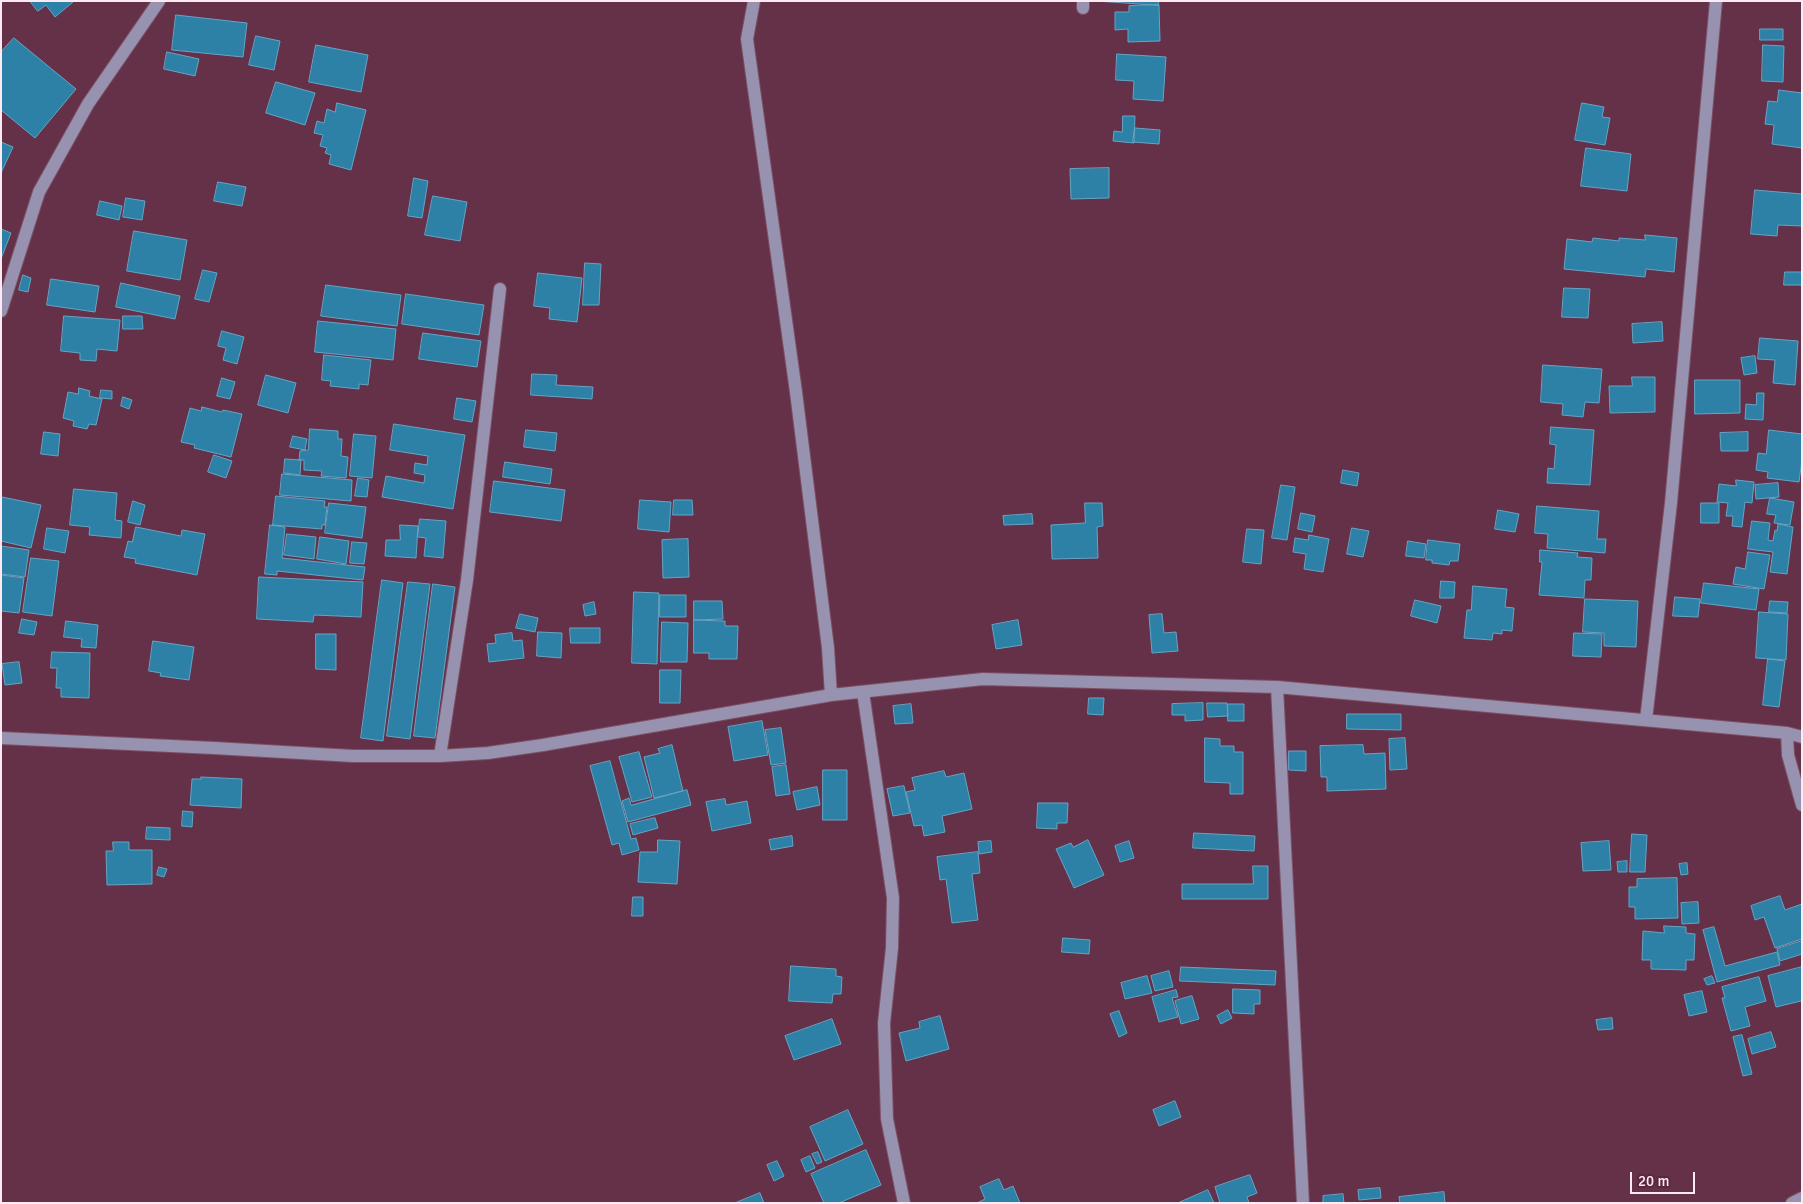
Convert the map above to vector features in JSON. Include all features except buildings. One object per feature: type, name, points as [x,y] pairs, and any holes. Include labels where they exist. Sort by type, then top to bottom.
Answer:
[{"type":"street","points":[[1,311],[4,293],[39,192],[88,104],[160,1]]},
{"type":"street","points":[[754,1],[747,39],[796,392],[828,648],[831,695]]},
{"type":"street","points":[[1646,720],[1671,504],[1716,1]]},
{"type":"street","points":[[440,756],[467,580],[500,289]]},
{"type":"street","points":[[1,738],[353,756],[440,756],[488,753],[543,745],[831,695],[983,679],[1277,687],[1787,733],[1802,737]]},
{"type":"street","points":[[1277,687],[1303,1203]]},
{"type":"street","points":[[863,692],[893,898],[892,948],[884,1022],[884,1042],[887,1119],[904,1203]]},
{"type":"street","points":[[1787,733],[1788,755],[1802,805]]}]
